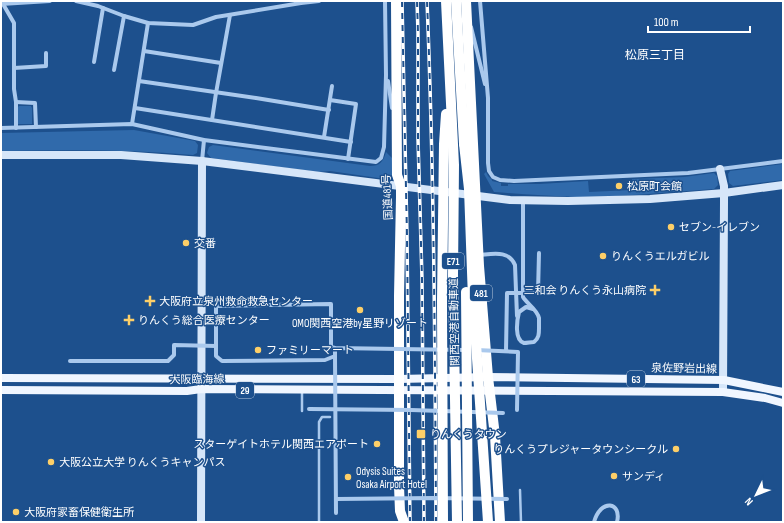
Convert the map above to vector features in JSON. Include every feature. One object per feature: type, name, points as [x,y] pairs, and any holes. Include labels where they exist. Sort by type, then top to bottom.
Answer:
[{"type":"highway","name":"国道481号","points":[[396,1],[397,175],[401,186],[399,296],[400,511],[404,522]]},
{"type":"highway","name":"関西空港自動車道","points":[[446,1],[454,165],[453,275],[457,522]]},
{"type":"highway","name":"関西空港自動車道","points":[[456,1],[464,144],[468,522]]},
{"type":"highway","name":"481","points":[[466,3],[475,196],[488,377],[495,436],[500,522]]},
{"type":"highway","points":[[443,522],[442,337],[444,144],[445,121],[450,87]]},
{"type":"highway","points":[[464,144],[469,189],[472,299],[488,522]]},
{"type":"main road","name":"大阪臨海線","points":[[1,378],[399,379],[488,377]]},
{"type":"main road","name":"泉佐野岩出線","points":[[488,377],[724,380],[783,392]]},
{"type":"main road","name":"大阪臨海線","points":[[1,390],[186,391],[201,389],[490,391]]},
{"type":"main road","name":"63","points":[[490,391],[723,392],[765,398],[783,403]]},
{"type":"street","points":[[16,128],[16,102],[14,90],[14,23],[2,4],[50,1]]},
{"type":"street","points":[[76,1],[148,23],[193,25],[216,17],[302,2],[319,1]]},
{"type":"street","points":[[1,128],[132,124],[204,140],[376,162],[381,158],[384,147],[386,75],[385,1]]},
{"type":"street","points":[[480,1],[488,98],[489,171],[494,177],[500,180],[536,180],[681,174],[783,161]]},
{"type":"street","points":[[466,3],[488,98]]},
{"type":"street","points":[[94,62],[103,8]]},
{"type":"street","points":[[212,120],[230,15]]},
{"type":"street","points":[[114,70],[124,16]]},
{"type":"street","points":[[132,124],[148,23]]},
{"type":"street","points":[[144,51],[221,64]]},
{"type":"street","points":[[14,68],[46,66],[46,53]]},
{"type":"street","points":[[386,75],[397,133]]},
{"type":"street","points":[[139,81],[328,110]]},
{"type":"street","points":[[324,138],[332,86]]},
{"type":"street","points":[[330,100],[356,104],[348,159]]},
{"type":"street","points":[[16,102],[35,103],[36,127]]},
{"type":"street","points":[[135,108],[351,142]]},
{"type":"street","points":[[201,522],[202,161],[204,140]]},
{"type":"street","points":[[1,155],[121,154],[202,161],[475,196],[523,200],[650,199],[724,193],[783,184]]},
{"type":"street","points":[[720,169],[724,193],[723,392]]},
{"type":"street","points":[[479,255],[504,254],[513,259],[515,265],[517,335],[519,340],[524,343],[534,342],[539,335],[539,316],[523,297],[523,200]]},
{"type":"street","points":[[506,351],[507,293],[538,294],[539,253]]},
{"type":"street","points":[[335,356],[325,360],[222,361],[216,356],[216,306],[331,304],[331,347],[335,348],[518,352],[517,410]]},
{"type":"street","points":[[517,318],[522,309],[533,309]]},
{"type":"street","points":[[70,361],[168,361],[174,355],[174,345],[216,346]]},
{"type":"street","points":[[335,348],[336,513]]},
{"type":"street","points":[[309,409],[503,413]]},
{"type":"street","points":[[336,499],[507,499]]},
{"type":"street","points":[[594,522],[600,508],[609,505],[614,507],[618,514],[617,522]]},
{"type":"lane","points":[[302,390],[302,411]]},
{"type":"lane","points":[[319,522],[319,422],[322,417],[330,417]]},
{"type":"lane","points":[[520,490],[521,522]]},
{"type":"shaded area","points":[[19,106],[31,106],[32,124],[17,124],[17,108]]},
{"type":"shaded area","points":[[134,130],[195,141],[198,145],[197,153],[193,155],[73,150],[1,151],[1,133]]},
{"type":"shaded area","points":[[213,145],[370,166],[381,163],[386,152],[392,158],[392,175],[386,178],[378,178],[330,171],[318,172],[211,158],[207,153],[209,147]]},
{"type":"shaded area","points":[[783,164],[783,180],[733,186],[729,183],[728,174],[730,171]]},
{"type":"shaded area","points":[[486,172],[492,181],[501,183],[501,186],[508,186],[508,184],[588,181],[589,192],[632,190],[632,179],[684,177],[714,173],[717,176],[718,185],[714,189],[628,195],[594,197],[546,196],[494,192],[484,174]]},
{"type":"railway","points":[[402,1],[407,236],[410,522]]},
{"type":"railway","points":[[417,1],[418,139],[422,279],[424,522]]},
{"type":"railway","points":[[427,1],[433,196],[436,522]]},
{"type":"place","name":"松原町会館","points":[[619,186]]},
{"type":"place","name":"セブン-イレブン","points":[[671,227]]},
{"type":"place","name":"交番","points":[[186,243]]},
{"type":"place","name":"りんくうエルガビル","points":[[603,256]]},
{"type":"place","name":"三和会 りんくう永山病院","points":[[655,290]]},
{"type":"place","name":"大阪府立泉州救命救急センター","points":[[150,301]]},
{"type":"place","name":"OMO関西空港by星野リゾート","points":[[360,310]]},
{"type":"place","name":"りんくう総合医療センター","points":[[129,320]]},
{"type":"place","name":"ファミリーマート","points":[[258,350]]},
{"type":"place","name":"りんくうタウン","points":[[421,434]]},
{"type":"place","name":"スターゲイトホテル関西エアポート","points":[[377,444]]},
{"type":"place","name":"りんくうプレジャータウンシークル","points":[[676,449]]},
{"type":"place","name":"大阪公立大学 りんくうキャンパス","points":[[51,462]]},
{"type":"place","name":"サンディ","points":[[614,476]]},
{"type":"place","name":"Odysis Suites Osaka Airport Hotel","points":[[348,477]]},
{"type":"place","name":"大阪府家畜保健衛生所","points":[[16,512]]},
{"type":"district","name":"松原三丁目","points":[[655,55]]}]
